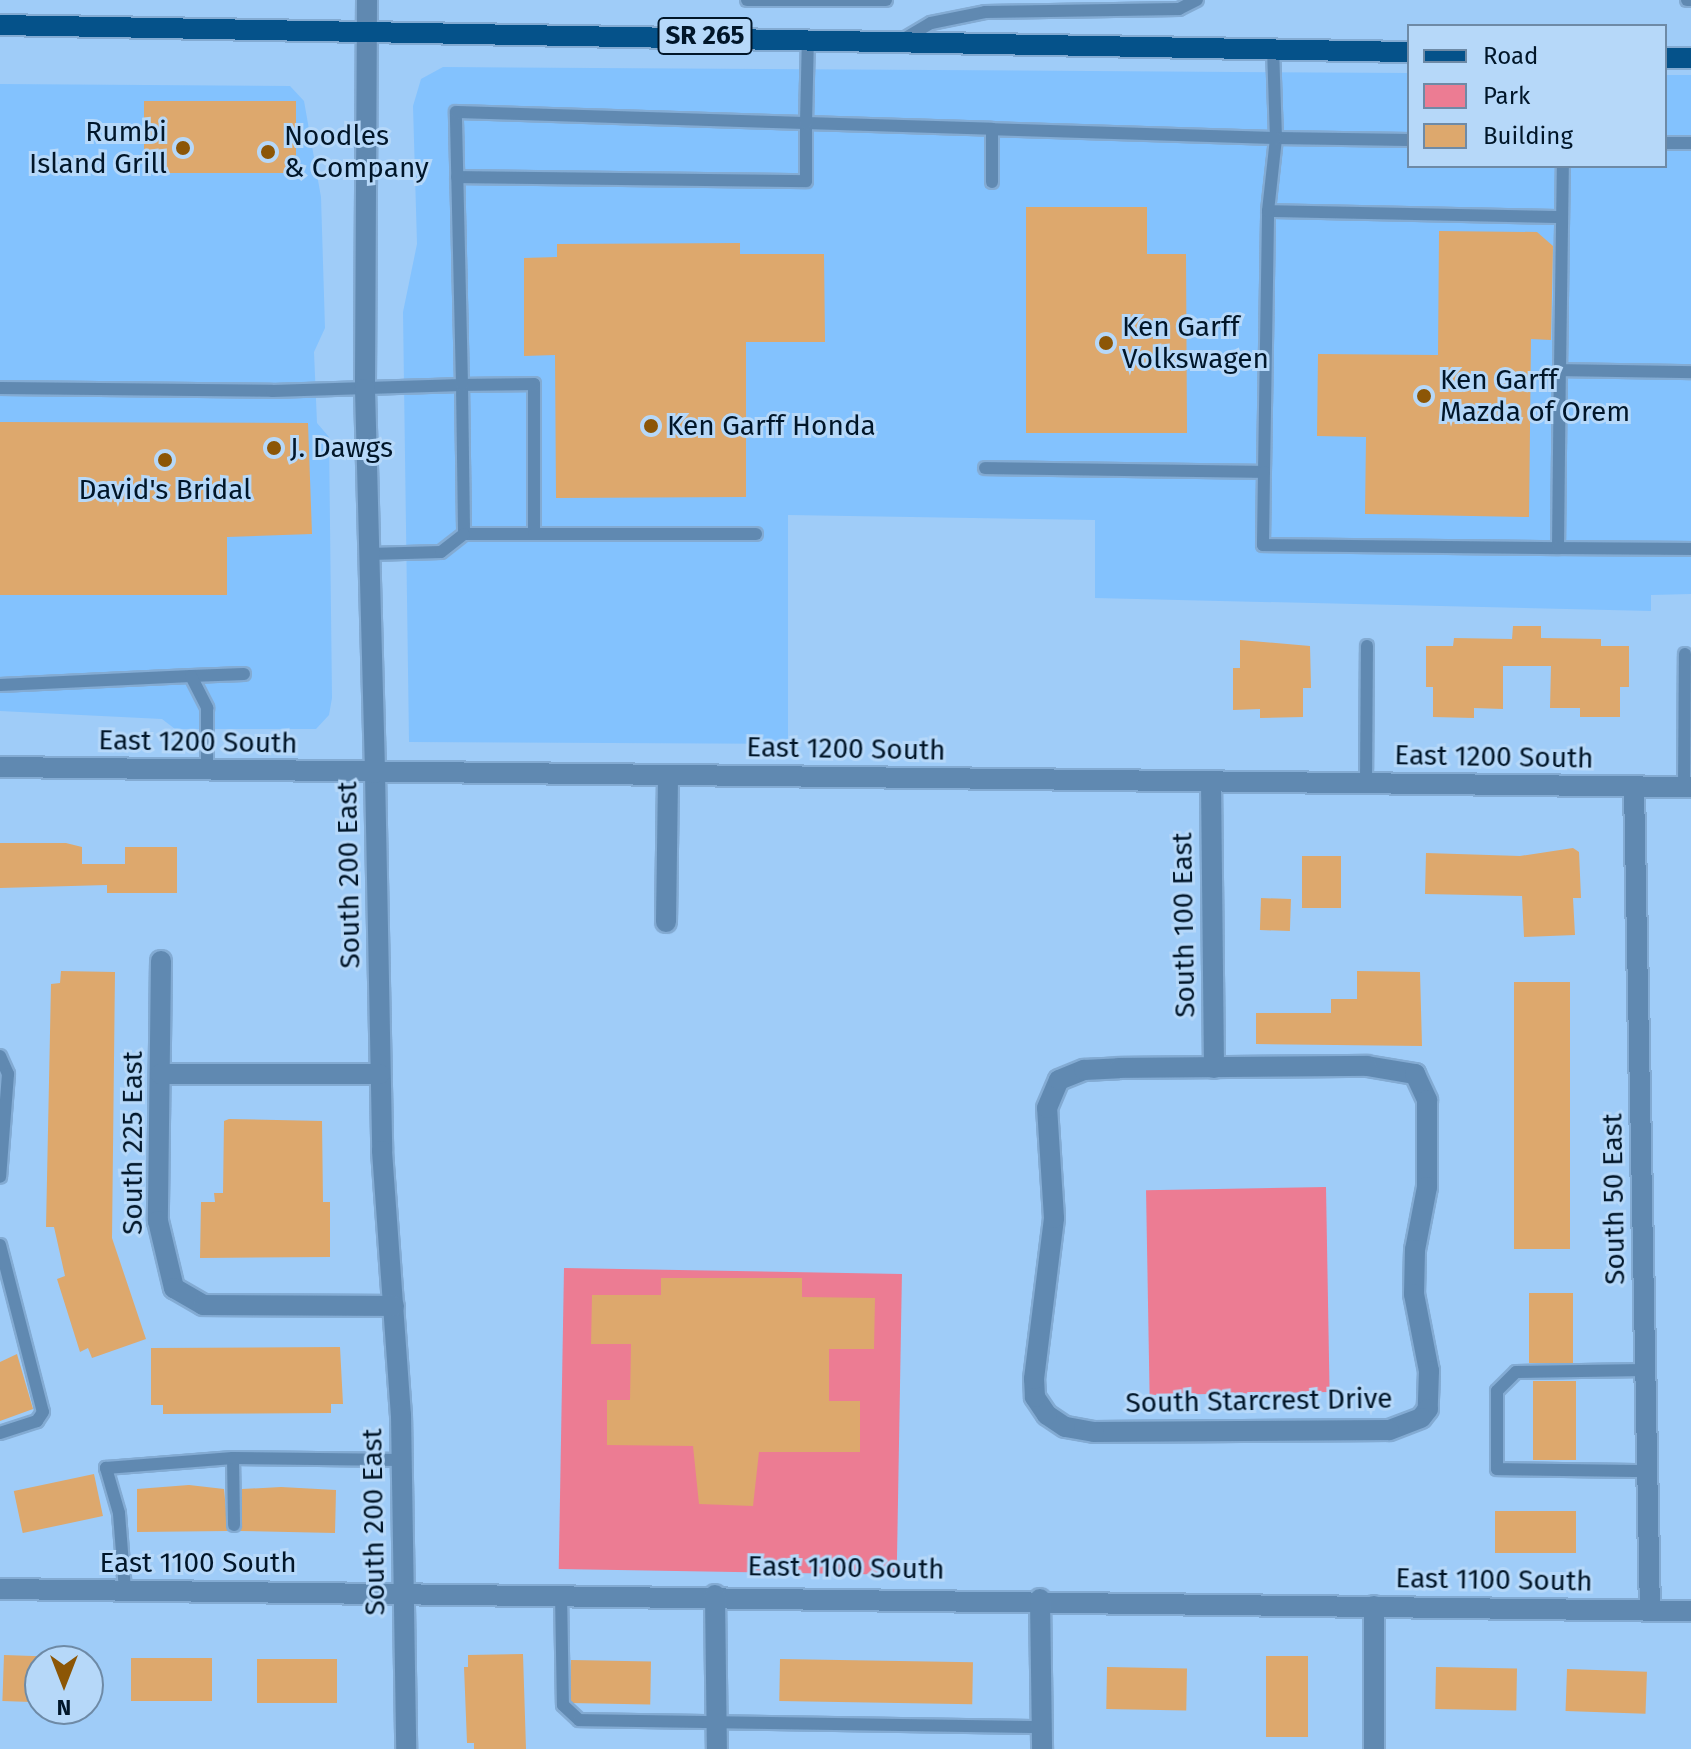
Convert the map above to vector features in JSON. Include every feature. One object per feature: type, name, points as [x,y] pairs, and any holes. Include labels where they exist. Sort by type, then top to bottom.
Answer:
[{"type":"main road","name":"SR 265","points":[[0,25],[904,39],[1407,52]]},
{"type":"main road","points":[[1667,58],[1691,58]]},
{"type":"street","name":"South 200 East","points":[[367,0],[365,389],[380,1074],[402,1460],[406,1749]]},
{"type":"street","name":"East 1200 South","points":[[0,767],[1688,787]]},
{"type":"street","points":[[666,922],[668,776]]},
{"type":"street","name":"South 100 East","points":[[1211,781],[1214,1068]]},
{"type":"street","name":"South 50 East","points":[[1634,787],[1650,1610]]},
{"type":"street","name":"South 225 East","points":[[161,961],[160,1246],[174,1288],[203,1305],[394,1306]]},
{"type":"street","name":"South Starcrest Drive","points":[[1367,1066],[1401,1069],[1423,1085],[1430,1125],[1427,1187],[1415,1250],[1414,1294],[1430,1395],[1428,1409],[1411,1425],[1389,1430],[1094,1432],[1065,1427],[1040,1407],[1034,1379],[1054,1218],[1047,1129],[1051,1092],[1059,1080],[1084,1070],[1214,1068],[1367,1066]]},
{"type":"street","points":[[160,1074],[380,1074]]},
{"type":"street","name":"East 1100 South","points":[[0,1589],[1040,1599],[1691,1611]]},
{"type":"street","points":[[715,1595],[717,1749]]},
{"type":"street","points":[[1040,1599],[1042,1749]]},
{"type":"street","points":[[1374,1606],[1374,1749]]},
{"type":"lane","points":[[747,0],[886,0]]},
{"type":"lane","points":[[904,39],[931,23],[985,12],[1179,9],[1197,0]]},
{"type":"lane","points":[[457,177],[806,181],[808,38]]},
{"type":"lane","points":[[1273,48],[1276,138],[1268,211],[1263,545],[1691,549]]},
{"type":"lane","points":[[464,534],[456,112],[1407,140]]},
{"type":"lane","points":[[992,129],[992,182]]},
{"type":"lane","points":[[1667,143],[1691,143]]},
{"type":"lane","points":[[1558,548],[1563,168]]},
{"type":"lane","points":[[1268,211],[1562,217]]},
{"type":"lane","points":[[1560,370],[1691,372]]},
{"type":"lane","points":[[0,388],[365,389],[534,384],[534,534]]},
{"type":"lane","points":[[985,468],[1264,472]]},
{"type":"lane","points":[[369,554],[441,552],[464,534],[756,534]]},
{"type":"lane","points":[[1366,783],[1367,646]]},
{"type":"lane","points":[[1685,654],[1688,787]]},
{"type":"lane","points":[[0,685],[244,674]]},
{"type":"lane","points":[[191,676],[207,708],[207,770]]},
{"type":"lane","points":[[0,1056],[8,1074],[0,1177]]},
{"type":"lane","points":[[0,1245],[43,1412],[37,1421],[0,1433]]},
{"type":"lane","points":[[1645,1370],[1516,1372],[1497,1391],[1497,1469],[1647,1471]]},
{"type":"lane","points":[[125,1590],[119,1513],[106,1468],[233,1458],[402,1460]]},
{"type":"lane","points":[[233,1458],[234,1525]]},
{"type":"lane","points":[[561,1594],[563,1705],[568,1713],[579,1720],[1042,1727]]},
{"type":"shaded area","points":[[443,67],[1407,73],[1407,168],[1667,168],[1667,75],[1691,75],[1691,594],[1651,595],[1651,611],[1095,598],[1095,520],[788,515],[788,744],[409,742],[403,312],[417,244],[413,106],[421,79]]},
{"type":"shaded area","points":[[0,84],[290,86],[304,101],[321,197],[325,328],[314,352],[317,423],[329,437],[332,698],[329,715],[316,729],[175,729],[162,719],[0,711]]},
{"type":"green space","points":[[1326,1187],[1330,1392],[1150,1395],[1146,1190]]},
{"type":"green space","points":[[564,1268],[902,1274],[897,1575],[559,1569]]},
{"type":"building","points":[[144,101],[296,101],[296,173],[144,173]]},
{"type":"building","name":"Ken Garff Volkswagen","points":[[1026,207],[1147,207],[1147,254],[1186,254],[1187,433],[1026,433]]},
{"type":"building","name":"Ken Garff Mazda of Orem","points":[[1439,231],[1537,232],[1553,246],[1551,340],[1531,339],[1529,517],[1365,514],[1366,437],[1317,436],[1318,354],[1438,355]]},
{"type":"building","name":"Ken Garff Honda","points":[[740,243],[740,254],[824,254],[825,342],[746,342],[746,497],[556,498],[555,355],[524,356],[524,258],[557,257],[557,244]]},
{"type":"building","points":[[0,422],[308,423],[312,534],[227,537],[227,595],[0,595]]},
{"type":"building","points":[[1513,626],[1541,626],[1541,638],[1601,639],[1601,646],[1629,646],[1629,687],[1620,687],[1620,717],[1580,717],[1580,708],[1550,708],[1551,666],[1503,666],[1503,709],[1474,708],[1474,718],[1433,717],[1433,687],[1426,687],[1426,646],[1453,646],[1454,638],[1512,639]]},
{"type":"building","points":[[1240,640],[1310,646],[1311,688],[1303,688],[1303,717],[1260,718],[1260,709],[1233,710],[1233,668],[1240,668]]},
{"type":"building","points":[[0,843],[66,843],[82,847],[82,864],[125,864],[125,847],[177,847],[177,893],[107,893],[107,885],[0,888]]},
{"type":"building","points":[[1573,848],[1579,852],[1581,898],[1573,898],[1575,935],[1524,937],[1522,896],[1425,894],[1426,853],[1520,856]]},
{"type":"building","points":[[1302,856],[1341,856],[1341,908],[1302,908]]},
{"type":"building","points":[[1261,898],[1291,899],[1290,931],[1260,930]]},
{"type":"building","points":[[61,971],[115,972],[112,1238],[146,1339],[92,1358],[88,1348],[80,1352],[57,1279],[65,1276],[54,1227],[46,1227],[51,984],[60,983]]},
{"type":"building","points":[[1357,971],[1420,972],[1422,1046],[1256,1044],[1256,1013],[1331,1013],[1331,999],[1357,999]]},
{"type":"building","points":[[1514,982],[1570,982],[1570,1249],[1514,1249]]},
{"type":"building","points":[[224,1121],[322,1121],[323,1202],[330,1202],[330,1257],[200,1258],[201,1202],[215,1202],[214,1193],[223,1193]]},
{"type":"building","points":[[661,1278],[802,1278],[802,1297],[875,1298],[874,1349],[829,1349],[829,1401],[860,1401],[860,1452],[759,1452],[753,1506],[699,1504],[693,1446],[607,1445],[607,1400],[630,1400],[631,1344],[591,1344],[592,1295],[661,1295]]},
{"type":"building","points":[[1529,1293],[1573,1293],[1573,1363],[1529,1363]]},
{"type":"building","points":[[340,1347],[343,1404],[331,1404],[331,1413],[163,1414],[163,1405],[151,1405],[151,1348]]},
{"type":"building","points":[[17,1354],[33,1409],[0,1421],[0,1362]]},
{"type":"building","points":[[1533,1381],[1576,1381],[1576,1460],[1533,1460]]},
{"type":"building","points":[[94,1474],[103,1516],[23,1533],[14,1491]]},
{"type":"building","points":[[189,1485],[224,1489],[228,1531],[137,1532],[137,1489]]},
{"type":"building","points":[[281,1487],[336,1490],[335,1533],[240,1531],[242,1489]]},
{"type":"building","points":[[1495,1511],[1576,1511],[1576,1553],[1495,1553]]},
{"type":"building","points":[[523,1654],[526,1749],[474,1749],[474,1743],[467,1743],[464,1667],[468,1667],[468,1655]]},
{"type":"building","points":[[4,1655],[24,1656],[24,1702],[2,1701]]},
{"type":"building","points":[[1266,1656],[1308,1656],[1308,1737],[1266,1737]]},
{"type":"building","points":[[131,1658],[212,1658],[212,1701],[131,1701]]},
{"type":"building","points":[[257,1659],[337,1659],[337,1703],[257,1703]]},
{"type":"building","points":[[780,1659],[973,1662],[972,1704],[779,1701]]},
{"type":"building","points":[[571,1660],[651,1661],[650,1704],[570,1703]]},
{"type":"building","points":[[1107,1667],[1187,1668],[1186,1710],[1106,1709]]},
{"type":"building","points":[[1436,1667],[1517,1668],[1516,1710],[1435,1709]]},
{"type":"building","points":[[1567,1669],[1647,1672],[1645,1714],[1566,1711]]},
{"type":"place","name":"Rumbi Island Grill","points":[[183,148]]},
{"type":"place","name":"Noodles & Company","points":[[268,152]]},
{"type":"place","name":"Ken Garff Volkswagen","points":[[1106,343]]},
{"type":"place","name":"Ken Garff Mazda of Orem","points":[[1424,396]]},
{"type":"place","name":"Ken Garff Honda","points":[[651,426]]},
{"type":"place","name":"J. Dawgs","points":[[274,448]]},
{"type":"place","name":"David's Bridal","points":[[165,460]]}]
